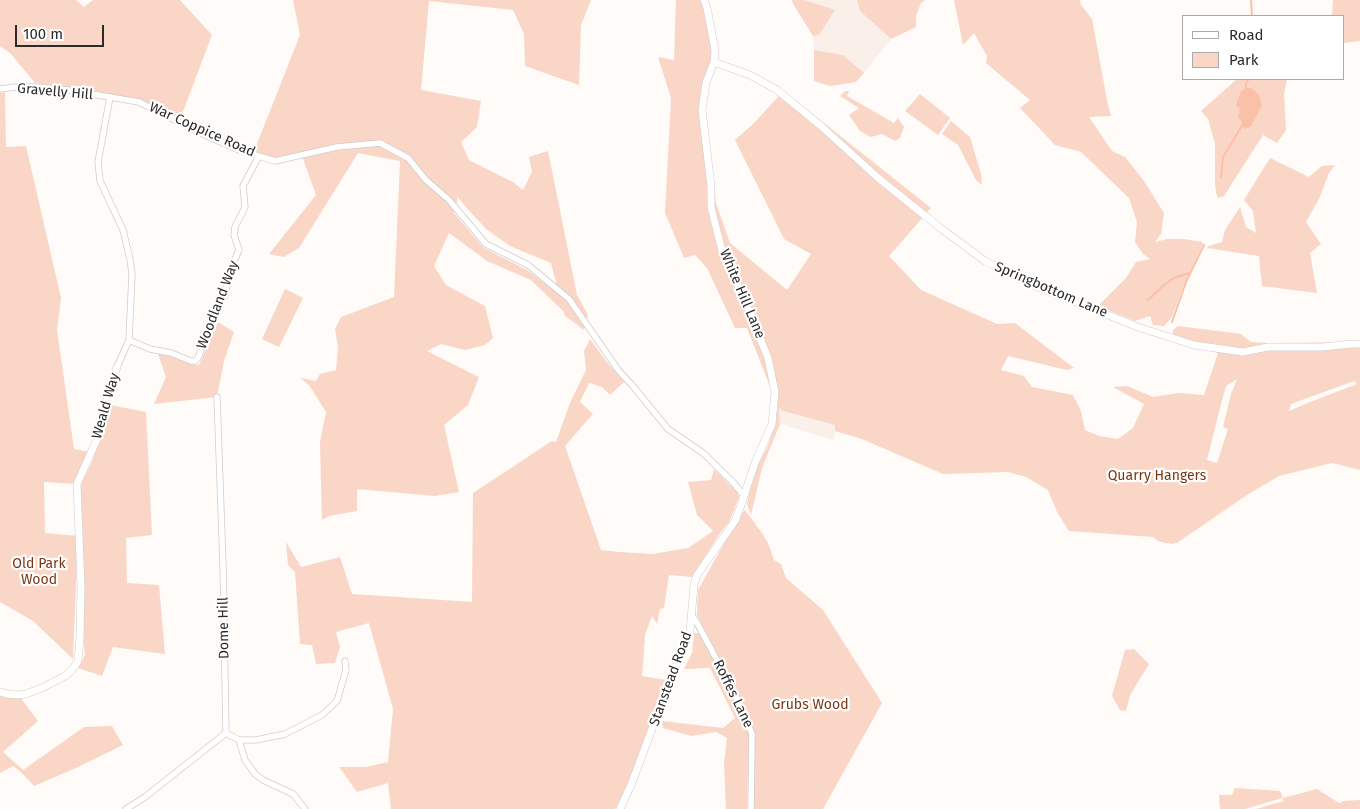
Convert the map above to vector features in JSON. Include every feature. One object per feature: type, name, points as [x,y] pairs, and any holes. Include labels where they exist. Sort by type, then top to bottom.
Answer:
[{"type":"street","name":"White Hill Lane","points":[[704,0],[715,50],[714,62],[706,84],[702,110],[711,186],[711,207],[722,251],[746,303],[768,358],[776,392],[772,424],[755,463],[744,496]]},
{"type":"street","name":"Springbottom Lane","points":[[714,62],[750,75],[777,90],[821,126],[877,177],[939,227],[985,261],[1032,285],[1138,327],[1194,345],[1243,352],[1269,347],[1323,347],[1360,344]]},
{"type":"street","name":"Gravelly Hill","points":[[0,89],[23,86],[68,90],[110,98]]},
{"type":"street","name":"War Coppice Road","points":[[110,98],[139,102],[204,135],[239,150],[275,161],[337,147],[380,143],[408,158],[426,180],[449,200],[486,244],[528,265],[569,298],[619,371],[668,429],[703,452],[744,496]]},
{"type":"street","name":"Weald Way","points":[[0,692],[18,695],[35,691],[65,676],[78,661],[81,586],[77,484],[102,428],[108,395],[117,367],[129,340],[132,274],[130,259],[123,230],[100,181],[98,162],[110,98]]},
{"type":"street","name":"Woodland Way","points":[[129,340],[150,349],[171,353],[191,361],[198,358],[212,321],[224,298],[230,279],[231,268],[239,250],[234,235],[246,208],[242,186],[259,156]]},
{"type":"street","name":"Dome Hill","points":[[217,397],[226,733]]},
{"type":"street","name":"Stanstead Road","points":[[620,809],[690,631],[694,585],[697,575],[735,521],[744,496]]},
{"type":"street","name":"Roffes Lane","points":[[691,617],[696,621],[734,692],[752,734],[751,809]]},
{"type":"street","points":[[126,809],[145,797],[226,733],[240,740],[256,740],[285,734],[322,715],[337,701],[346,670],[345,661]]},
{"type":"street","points":[[240,740],[245,760],[255,774],[263,780],[293,794],[305,809]]},
{"type":"shaded area","points":[[804,0],[857,0],[860,11],[891,39],[864,73],[843,55],[814,50],[813,36],[819,35]]},
{"type":"shaded area","points":[[1251,88],[1257,93],[1262,105],[1251,126],[1245,129],[1238,117],[1240,109],[1236,105],[1241,91]]},
{"type":"shaded area","points":[[778,407],[783,411],[836,425],[834,440],[780,424]]},
{"type":"green space","points":[[0,0],[76,0],[84,7],[93,0],[180,0],[212,35],[179,122],[139,102],[35,83],[11,54],[0,46]]},
{"type":"green space","points":[[293,0],[591,0],[581,25],[579,85],[525,66],[524,34],[513,10],[429,1],[421,90],[481,101],[477,127],[461,142],[469,160],[513,182],[523,190],[532,172],[529,157],[548,151],[577,295],[588,315],[584,330],[564,315],[564,312],[531,280],[487,261],[449,233],[434,266],[446,285],[485,306],[493,338],[485,345],[465,350],[441,344],[427,351],[479,377],[468,405],[444,425],[459,492],[435,496],[357,489],[357,511],[329,516],[322,520],[320,442],[326,412],[309,385],[300,378],[316,381],[320,374],[336,370],[338,347],[335,329],[341,317],[394,297],[400,161],[358,153],[299,248],[284,257],[269,254],[316,195],[302,156],[275,161],[253,154],[300,35]],"holes":[[[458,197],[486,229],[510,246],[551,263],[559,294],[527,270],[484,248],[454,213]]]},
{"type":"green space","name":"Quarry Hangers","points":[[676,0],[701,0],[712,49],[705,102],[716,203],[730,243],[787,290],[811,254],[784,239],[735,140],[778,97],[776,85],[931,208],[889,256],[921,290],[997,324],[1015,323],[1074,368],[1067,370],[1008,356],[1001,370],[1024,376],[1032,387],[1073,395],[1081,411],[1085,430],[1099,436],[1118,439],[1133,428],[1144,404],[1113,387],[1127,386],[1153,397],[1178,393],[1204,395],[1218,353],[1173,342],[1173,330],[1178,326],[1241,334],[1251,342],[1360,342],[1360,470],[1332,463],[1279,476],[1247,495],[1177,543],[1169,544],[1158,541],[1153,537],[1069,531],[1057,512],[1048,490],[1026,477],[1008,472],[943,474],[862,439],[835,431],[835,425],[783,411],[779,408],[780,424],[762,468],[751,515],[747,504],[749,493],[758,464],[767,448],[775,425],[778,407],[747,328],[735,328],[707,268],[695,255],[684,258],[665,213],[671,98],[658,57],[674,60]],"holes":[[[1237,379],[1231,394],[1223,427],[1228,429],[1217,463],[1207,460],[1226,386]],[[1354,381],[1357,384],[1289,411],[1291,404]]]},
{"type":"green space","points":[[792,0],[804,0],[835,10],[819,35],[813,36]]},
{"type":"green space","points":[[857,0],[925,0],[921,3],[916,16],[916,27],[891,39],[860,11]]},
{"type":"green space","points":[[954,0],[1080,0],[1081,5],[1092,19],[1111,116],[1089,117],[1112,151],[1125,157],[1144,181],[1164,213],[1161,234],[1155,242],[1167,239],[1184,239],[1202,242],[1203,244],[1172,317],[1164,326],[1153,325],[1150,316],[1135,321],[1098,306],[1126,278],[1136,262],[1150,259],[1143,254],[1135,242],[1137,222],[1129,198],[1081,152],[1055,145],[1020,108],[1030,100],[986,63],[987,56],[974,33],[963,45]]},
{"type":"green space","points":[[1333,0],[1360,0],[1360,41],[1345,43],[1345,15],[1332,15]]},
{"type":"green space","points":[[814,50],[843,55],[864,73],[856,82],[830,86],[814,81]]},
{"type":"green space","points":[[1236,80],[1287,80],[1284,94],[1286,130],[1277,143],[1263,135],[1224,196],[1218,198],[1215,182],[1215,144],[1208,119],[1201,111]]},
{"type":"green space","points":[[845,91],[849,91],[847,96],[894,123],[898,118],[904,127],[900,138],[895,141],[882,134],[871,137],[860,131],[849,115],[859,108],[840,96]]},
{"type":"green space","name":"Old Park Wood","points":[[5,92],[6,147],[26,146],[61,298],[57,330],[74,449],[91,452],[77,484],[44,482],[45,533],[78,536],[73,659],[33,621],[0,602],[0,93]]},
{"type":"green space","points":[[920,94],[950,118],[938,135],[905,111]]},
{"type":"green space","points":[[951,121],[970,137],[981,174],[982,185],[976,180],[958,145],[942,134]]},
{"type":"green space","points":[[1270,158],[1309,177],[1322,166],[1335,165],[1329,173],[1319,199],[1306,222],[1321,244],[1310,253],[1317,293],[1262,286],[1259,256],[1207,248],[1222,242],[1225,230],[1240,207],[1246,227],[1256,233],[1253,211],[1244,200]]},
{"type":"green space","points":[[285,289],[303,298],[279,347],[262,339]]},
{"type":"green space","points":[[218,322],[234,332],[224,361],[217,397],[154,404],[166,377],[158,354],[169,355],[199,365]]},
{"type":"green space","points":[[590,339],[624,382],[610,395],[602,387],[589,383],[580,402],[593,414],[565,446],[601,550],[653,554],[688,548],[713,531],[697,515],[688,482],[711,480],[714,469],[736,491],[739,497],[729,522],[692,577],[669,575],[664,608],[660,609],[657,624],[652,616],[645,635],[642,676],[666,680],[633,777],[615,809],[391,809],[388,783],[357,792],[339,767],[366,767],[388,762],[393,709],[369,623],[336,632],[340,647],[335,663],[316,664],[312,645],[300,644],[295,572],[288,565],[286,542],[301,567],[340,557],[352,594],[472,602],[473,493],[552,441],[556,442],[570,403],[586,370],[584,351]]},
{"type":"green space","points":[[110,405],[146,412],[152,535],[126,538],[127,583],[159,585],[165,654],[113,647],[102,676],[78,668],[85,655],[82,629],[80,496],[81,484],[92,462]]},
{"type":"green space","name":"Grubs Wood","points":[[745,510],[768,543],[774,560],[781,564],[786,578],[823,610],[882,703],[823,809],[754,809],[755,734],[697,615],[698,590],[740,515]]},
{"type":"green space","points":[[694,633],[699,633],[706,645],[732,694],[749,733],[747,809],[726,809],[724,764],[727,738],[716,732],[691,736],[663,728],[662,721],[723,728],[735,718],[710,668],[684,669],[692,653]]},
{"type":"green space","points":[[1134,649],[1149,664],[1130,695],[1126,711],[1120,710],[1112,696],[1125,650]]},
{"type":"green space","points":[[0,695],[5,698],[20,697],[38,721],[3,752],[23,770],[84,727],[112,726],[123,745],[34,786],[13,766],[0,773]]},
{"type":"green space","points":[[1235,788],[1280,791],[1283,798],[1317,789],[1339,803],[1360,800],[1360,809],[1256,809],[1284,801],[1282,798],[1245,809],[1220,809],[1219,795],[1232,795]]},
{"type":"waterway","points":[[1251,0],[1252,15]]},
{"type":"waterway","points":[[1246,88],[1248,80]]},
{"type":"waterway","points":[[1221,177],[1223,157],[1243,124]]},
{"type":"waterway","points":[[1172,322],[1186,282],[1204,245]]},
{"type":"waterway","points":[[1148,300],[1174,278],[1189,273]]}]
